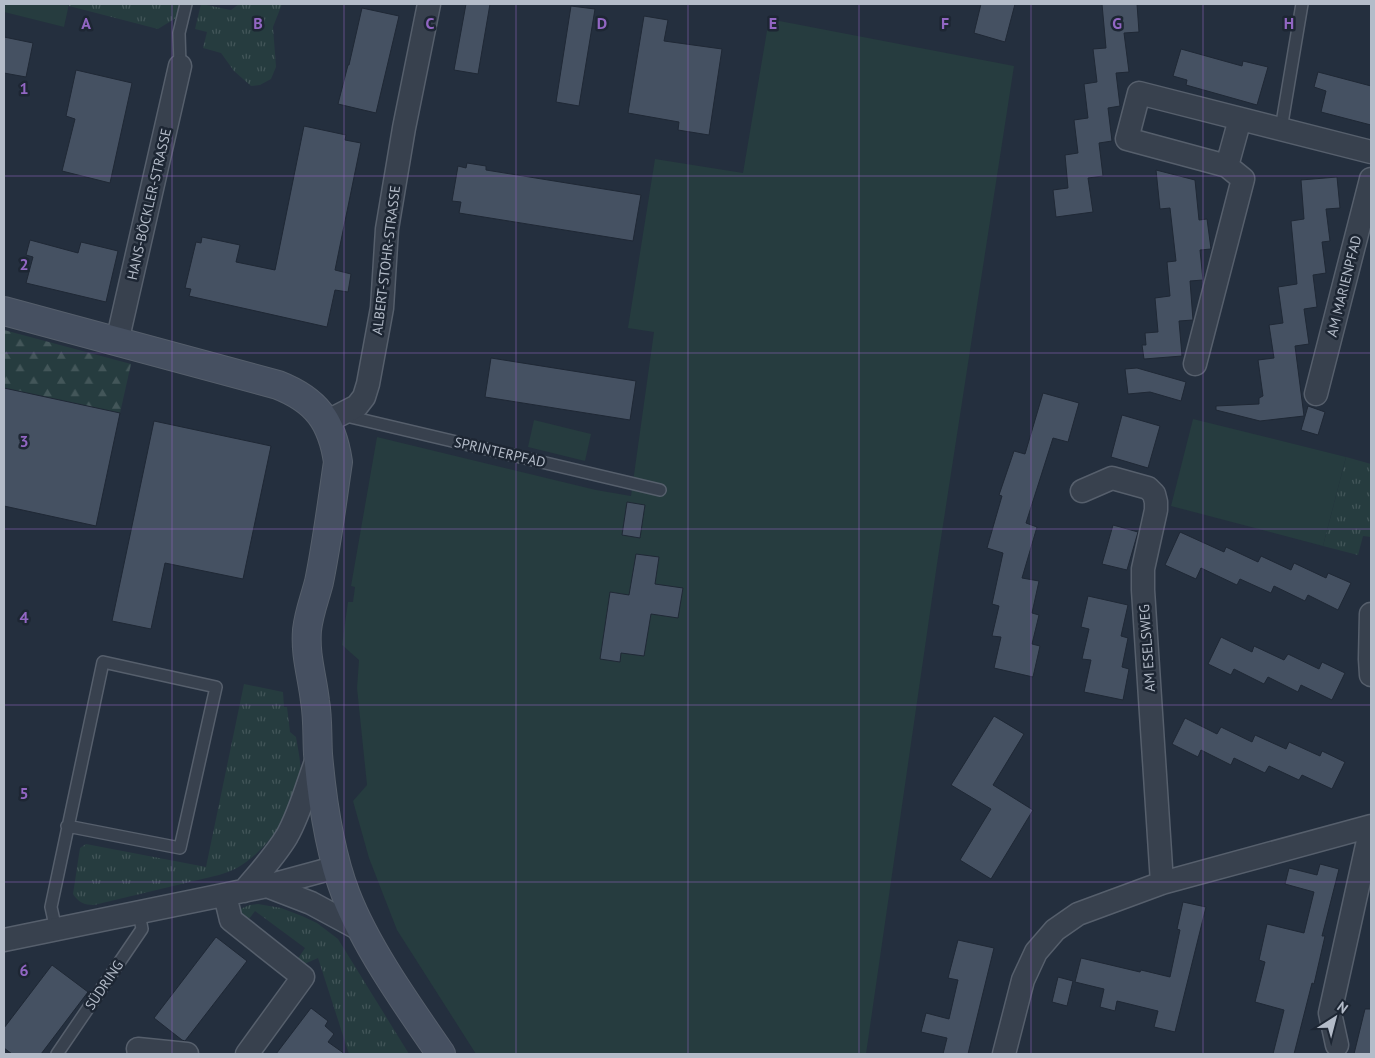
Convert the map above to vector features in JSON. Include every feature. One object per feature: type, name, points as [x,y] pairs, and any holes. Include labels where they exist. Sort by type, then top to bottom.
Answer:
[{"type":"street","name":"ALBERT-STOHR-STRASSE","points":[[334,418],[357,406],[364,397],[368,384],[382,308],[387,228],[430,4]]},
{"type":"street","name":"HANS-BÖCKLER-STRASSE","points":[[117,342],[180,66]]},
{"type":"street","points":[[1196,364],[1242,179],[1227,166],[1127,140],[1139,93],[1371,152]]},
{"type":"street","points":[[1227,166],[1240,119]]},
{"type":"street","name":"AM MARIENPFAD","points":[[1316,394],[1371,178]]},
{"type":"street","points":[[4,311],[278,385],[307,399],[317,409],[334,418],[334,442],[338,462],[319,583],[324,610],[315,701],[318,755],[326,813],[337,867],[346,895],[363,931],[394,984],[441,1054]]},
{"type":"street","name":"AM ESELSWEG","points":[[1082,491],[1112,478],[1148,488],[1154,494],[1156,502],[1156,510],[1143,569],[1143,590],[1162,883]]},
{"type":"street","points":[[1371,614],[1371,675]]},
{"type":"street","points":[[247,1054],[303,978],[231,920],[235,893],[277,851],[287,835],[298,813],[318,755]]},
{"type":"street","points":[[1004,1054],[1023,980],[1036,952],[1055,930],[1078,914],[1162,883],[1371,827],[1330,1013],[1337,1045]]},
{"type":"street","points":[[4,940],[267,886],[337,867]]},
{"type":"street","points":[[267,886],[311,903],[363,931]]},
{"type":"street","points":[[138,1050],[187,1054]]},
{"type":"lane","points":[[180,66],[179,32],[186,4]]},
{"type":"lane","points":[[1281,129],[1302,4]]},
{"type":"lane","name":"SPRINTERPFAD","points":[[334,418],[660,490]]},
{"type":"lane","points":[[56,930],[51,907],[68,826],[103,662],[216,687],[180,848],[68,826]]},
{"type":"lane","name":"SÜDRING","points":[[57,1054],[142,929],[139,913]]},
{"type":"green space","points":[[4,4],[69,4],[64,27],[4,12]]},
{"type":"green space","points":[[69,4],[180,4],[176,18],[158,29],[69,6]]},
{"type":"green space","points":[[201,4],[231,10],[239,4],[282,4],[273,27],[276,67],[271,79],[260,85],[251,86],[234,71],[221,53],[203,48],[207,32],[195,29]]},
{"type":"green space","points":[[769,19],[1014,66],[937,564],[866,1054],[476,1054],[397,930],[369,858],[353,801],[367,785],[357,688],[359,660],[342,645],[348,602],[353,602],[355,587],[351,586],[377,437],[596,490],[631,496],[654,332],[628,328],[655,159],[743,173]]},
{"type":"green space","points":[[4,330],[131,364],[120,413],[4,388]]},
{"type":"green space","points":[[1193,419],[1346,457],[1323,546],[1171,506]]},
{"type":"green space","points":[[534,420],[591,434],[585,461],[528,447]]},
{"type":"green space","points":[[1346,457],[1371,464],[1371,537],[1363,536],[1358,555],[1323,546]]},
{"type":"green space","points":[[244,684],[283,692],[284,707],[287,707],[290,732],[296,737],[300,763],[300,779],[292,804],[278,829],[248,861],[226,873],[94,905],[84,904],[79,901],[73,894],[80,848],[86,844],[206,867]]},
{"type":"green space","points":[[258,904],[281,908],[302,916],[317,923],[338,939],[409,1054],[349,1054],[318,958],[302,965],[297,960],[305,948],[255,911],[246,923],[240,909]]},
{"type":"building","points":[[466,4],[490,4],[478,74],[454,70]]},
{"type":"building","points":[[981,4],[1015,4],[1005,42],[974,33]]},
{"type":"building","points":[[1102,4],[1137,4],[1139,32],[1124,33],[1129,72],[1116,73],[1120,106],[1108,108],[1112,141],[1099,143],[1103,176],[1088,178],[1093,212],[1056,217],[1053,190],[1068,188],[1065,155],[1078,153],[1074,120],[1088,118],[1084,84],[1097,82],[1093,49],[1106,48]]},
{"type":"building","points":[[571,6],[595,9],[579,106],[556,102]]},
{"type":"building","points":[[362,8],[399,16],[376,113],[338,104]]},
{"type":"building","points":[[644,16],[668,20],[664,41],[722,49],[709,135],[678,130],[679,122],[628,113]]},
{"type":"building","points":[[4,37],[33,43],[26,77],[4,73]]},
{"type":"building","points":[[1181,49],[1242,66],[1243,61],[1268,67],[1257,105],[1186,85],[1187,80],[1173,76]]},
{"type":"building","points":[[76,70],[132,83],[110,183],[62,171],[75,119],[66,116]]},
{"type":"building","points":[[1318,72],[1371,86],[1371,125],[1321,112],[1326,91],[1314,87]]},
{"type":"building","points":[[304,126],[346,135],[345,140],[361,143],[335,270],[351,274],[348,292],[335,290],[327,327],[189,296],[191,289],[185,288],[196,242],[201,243],[202,237],[240,245],[236,262],[275,270]]},
{"type":"building","points":[[467,163],[486,166],[486,170],[641,195],[633,241],[459,213],[461,202],[452,201],[458,166],[466,168]]},
{"type":"building","points":[[1156,170],[1195,180],[1199,220],[1207,219],[1211,249],[1200,250],[1203,280],[1190,281],[1193,320],[1179,321],[1182,356],[1144,359],[1142,345],[1146,345],[1145,333],[1158,332],[1155,298],[1170,296],[1167,262],[1176,261],[1170,208],[1160,209]]},
{"type":"building","points":[[1337,177],[1340,208],[1326,209],[1330,241],[1322,242],[1326,273],[1313,275],[1317,307],[1304,309],[1309,344],[1295,346],[1304,416],[1260,421],[1216,410],[1216,406],[1259,404],[1259,398],[1263,396],[1258,360],[1274,358],[1269,325],[1283,323],[1278,287],[1297,284],[1291,221],[1304,219],[1301,180]]},
{"type":"building","points":[[30,240],[78,253],[81,242],[118,251],[106,302],[26,283],[33,257],[26,255]]},
{"type":"building","points":[[491,358],[636,381],[630,420],[485,397]]},
{"type":"building","points":[[1137,368],[1186,382],[1181,401],[1150,392],[1128,394],[1125,369]]},
{"type":"building","points":[[4,388],[120,413],[96,526],[4,506]]},
{"type":"building","points":[[1043,393],[1079,403],[1068,442],[1053,438],[1026,523],[1037,527],[1022,578],[1039,581],[1032,613],[1039,615],[1032,644],[1040,646],[1033,677],[994,668],[1001,637],[992,636],[999,606],[992,604],[1003,553],[987,548],[1002,496],[999,495],[1014,451],[1025,454]]},
{"type":"building","points":[[1308,406],[1325,412],[1318,435],[1301,430]]},
{"type":"building","points":[[1122,415],[1160,426],[1148,468],[1111,457]]},
{"type":"building","points":[[154,421],[271,446],[243,579],[165,563],[151,629],[112,621]]},
{"type":"building","points":[[627,502],[645,505],[640,538],[622,535]]},
{"type":"building","points":[[1113,525],[1138,532],[1127,570],[1102,564]]},
{"type":"building","points":[[1180,532],[1224,552],[1226,547],[1258,562],[1261,556],[1291,570],[1294,563],[1326,578],[1328,573],[1351,583],[1338,610],[1308,595],[1305,601],[1274,586],[1271,593],[1240,579],[1237,585],[1201,568],[1196,579],[1165,565]]},
{"type":"building","points":[[636,554],[659,557],[655,584],[683,588],[678,618],[651,614],[644,656],[621,653],[620,662],[600,659],[610,592],[629,595]]},
{"type":"building","points":[[1088,596],[1128,605],[1121,636],[1128,638],[1122,667],[1129,669],[1123,700],[1084,692],[1091,660],[1082,659],[1089,629],[1081,627]]},
{"type":"building","points":[[1221,637],[1252,652],[1254,646],[1284,660],[1288,654],[1319,669],[1322,662],[1345,673],[1332,700],[1301,685],[1298,692],[1268,677],[1264,684],[1234,669],[1231,675],[1208,664]]},
{"type":"building","points":[[994,716],[1024,734],[993,785],[1033,810],[991,879],[960,860],[991,809],[951,785]]},
{"type":"building","points":[[1185,718],[1217,734],[1221,727],[1252,742],[1255,735],[1286,749],[1289,742],[1320,756],[1322,751],[1345,762],[1332,789],[1302,775],[1299,780],[1269,766],[1265,773],[1234,758],[1231,765],[1201,750],[1198,757],[1172,744]]},
{"type":"building","points":[[1320,864],[1339,869],[1322,936],[1325,936],[1314,984],[1312,983],[1294,1054],[1273,1054],[1284,1010],[1255,1002],[1265,962],[1259,960],[1267,924],[1304,933],[1314,892],[1285,884],[1289,868],[1317,875]]},
{"type":"building","points":[[1183,902],[1206,907],[1175,1032],[1154,1027],[1158,1011],[1117,1001],[1115,1011],[1100,1007],[1104,989],[1075,982],[1081,958],[1170,977],[1180,930],[1177,929]]},
{"type":"building","points":[[216,937],[247,961],[185,1041],[154,1018]]},
{"type":"building","points":[[958,940],[994,948],[968,1054],[943,1054],[947,1038],[921,1032],[926,1013],[949,1019],[958,980],[948,978]]},
{"type":"building","points":[[52,965],[88,992],[41,1054],[12,1054],[4,1048],[4,1028]]},
{"type":"building","points":[[1058,977],[1073,981],[1067,1006],[1052,1002]]},
{"type":"building","points":[[311,1008],[328,1021],[325,1026],[334,1034],[328,1042],[345,1054],[276,1054]]},
{"type":"building","points":[[1365,1009],[1371,1009],[1371,1054],[1354,1054]]}]
